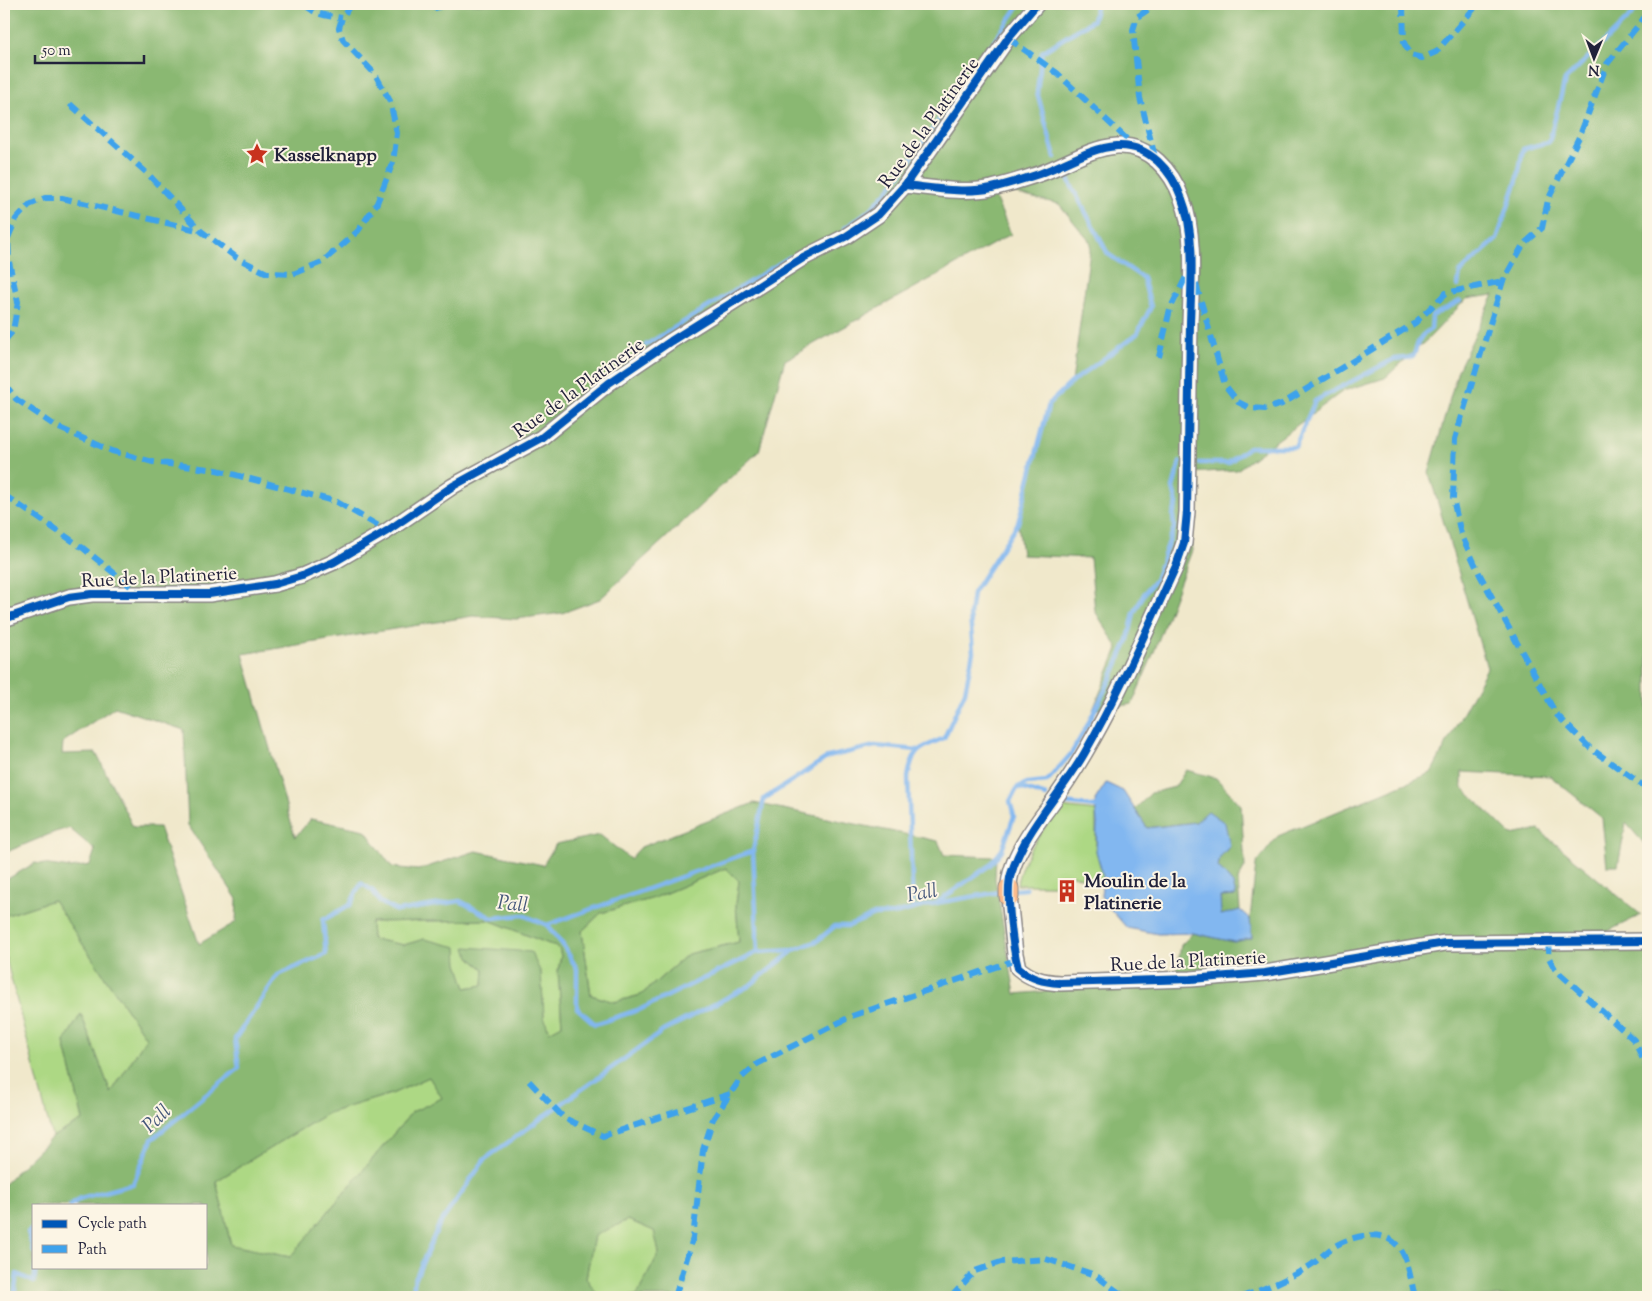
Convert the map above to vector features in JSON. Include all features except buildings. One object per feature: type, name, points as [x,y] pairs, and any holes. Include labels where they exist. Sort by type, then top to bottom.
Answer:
[{"type":"street","name":"Rue de la Platinerie","points":[[4,619],[69,597],[92,594],[209,594],[275,584],[302,576],[334,562],[387,531],[453,486],[541,438],[609,383],[679,336],[804,258],[845,237],[878,215],[905,185],[1008,38],[1036,4]]},
{"type":"street","name":"Rue de la Platinerie","points":[[905,185],[952,190],[990,188],[1040,174],[1083,154],[1117,146],[1135,147],[1155,157],[1173,181],[1182,199],[1189,225],[1191,267],[1187,512],[1184,543],[1176,566],[1109,709],[1084,756],[1036,824],[1019,853],[1011,874],[1009,892],[1018,968],[1033,979],[1044,982],[1191,979],[1265,973],[1445,943],[1648,940]]},
{"type":"green space","points":[[4,4],[1648,4],[1648,848],[1626,823],[1618,866],[1607,866],[1602,818],[1550,776],[1462,772],[1462,787],[1511,835],[1539,830],[1641,915],[1590,940],[1648,941],[1648,1297],[627,1297],[637,1295],[659,1253],[654,1231],[628,1220],[594,1236],[586,1278],[599,1297],[4,1297],[4,1184],[52,1137],[83,1120],[64,1042],[81,1014],[111,1093],[146,1038],[53,900],[4,916],[4,881],[35,863],[71,868],[90,865],[95,850],[69,828],[4,853]],"holes":[[[991,188],[1059,204],[1091,243],[1072,382],[1049,404],[1018,523],[1022,555],[1090,558],[1095,611],[1118,648],[1093,710],[1132,704],[1154,652],[1192,550],[1189,514],[1189,473],[1237,470],[1343,391],[1385,378],[1430,337],[1466,299],[1494,295],[1458,370],[1429,473],[1487,668],[1431,773],[1278,836],[1256,864],[1250,919],[1252,938],[1234,942],[1193,933],[1181,945],[1177,971],[1190,979],[1015,994],[995,879],[996,857],[944,855],[938,841],[754,803],[641,847],[630,859],[600,835],[556,844],[543,865],[476,851],[418,870],[392,867],[365,830],[311,819],[295,837],[243,654],[473,616],[516,619],[562,613],[600,599],[759,451],[785,360],[1011,234]],[[115,707],[184,730],[188,825],[237,899],[236,922],[199,944],[159,827],[133,827],[96,753],[62,754],[63,742]],[[726,868],[739,881],[736,904],[739,942],[688,954],[641,995],[614,1002],[591,995],[582,931],[601,913],[654,898]],[[489,920],[559,948],[561,956],[558,971],[562,1025],[549,1032],[544,1016],[541,973],[531,952],[466,947],[469,957],[484,969],[483,985],[466,988],[458,964],[457,947],[424,939],[404,945],[372,939],[371,922]],[[429,1077],[442,1098],[412,1112],[290,1257],[231,1245],[216,1181],[328,1113],[394,1093]]]},
{"type":"green space","points":[[1186,770],[1216,778],[1241,805],[1245,867],[1238,880],[1240,910],[1221,916],[1220,897],[1236,896],[1233,884],[1218,868],[1220,857],[1230,846],[1196,822],[1147,828],[1135,809],[1151,793],[1175,787]]},
{"type":"green space","points":[[1060,806],[1096,811],[1096,851],[1103,876],[1102,885],[1074,875],[1057,875],[1057,885],[1017,885],[1019,874],[1028,854]]},
{"type":"green space","points":[[726,868],[739,881],[736,904],[739,942],[688,954],[641,995],[614,1002],[591,995],[582,931],[601,913],[654,898]]},
{"type":"green space","points":[[53,900],[146,1038],[111,1093],[81,1014],[64,1042],[83,1120],[52,1137],[4,951],[4,916]]},
{"type":"green space","points":[[489,920],[559,948],[561,956],[558,971],[562,1025],[549,1032],[544,1016],[541,973],[469,957],[484,969],[483,985],[466,988],[458,964],[424,939],[404,945],[372,939],[371,922]]},
{"type":"green space","points":[[429,1077],[443,1098],[412,1112],[290,1257],[231,1245],[216,1181],[328,1113],[394,1093]]},
{"type":"green space","points":[[628,1220],[655,1231],[659,1253],[637,1295],[599,1297],[586,1278],[594,1235]]},
{"type":"water","points":[[1106,783],[1123,791],[1147,828],[1196,822],[1208,811],[1225,823],[1230,846],[1220,857],[1218,867],[1233,884],[1236,896],[1220,897],[1221,915],[1240,910],[1250,919],[1252,938],[1234,942],[1193,933],[1158,934],[1127,928],[1101,896],[1103,876],[1096,851],[1097,823],[1095,800]]},
{"type":"waterway","points":[[845,228],[872,208],[896,181],[1020,4]]},
{"type":"waterway","points":[[1055,157],[1037,92],[1042,52],[1093,20],[1097,4]]},
{"type":"waterway","points":[[1458,286],[1460,272],[1497,239],[1518,177],[1523,149],[1549,142],[1565,80],[1643,4]]},
{"type":"waterway","points":[[913,909],[908,777],[915,755],[923,748],[944,738],[965,692],[973,652],[970,615],[973,593],[1018,523],[1049,404],[1072,382],[1137,334],[1151,307],[1143,278],[1108,254],[1062,168]]},
{"type":"waterway","points":[[646,345],[790,257]]},
{"type":"waterway","points":[[1199,463],[1228,463],[1249,447],[1295,447],[1315,401],[1394,359],[1412,356],[1421,337],[1431,329],[1432,316],[1460,301]]},
{"type":"waterway","points":[[939,901],[990,865],[1002,850],[1014,816],[1010,801],[1018,787],[1027,783],[1047,781],[1071,754],[1087,726],[1128,640],[1134,613],[1144,594],[1155,580],[1174,528],[1173,515],[1177,504],[1173,488],[1180,462]]},
{"type":"waterway","points":[[758,952],[753,851],[764,799],[828,757],[875,746],[918,750]]},
{"type":"waterway","points":[[1018,787],[1046,796]]},
{"type":"waterway","points":[[1064,803],[1096,807]]},
{"type":"waterway","points":[[547,925],[753,851]]},
{"type":"waterway","name":"Pall","points":[[72,1204],[81,1198],[133,1184],[152,1139],[239,1068],[235,1039],[278,975],[326,954],[323,920],[350,905],[361,883],[373,891],[380,902],[397,911],[460,901],[492,918],[523,915],[547,925],[563,945],[577,969],[577,1008],[595,1024],[641,1009],[758,952],[794,950],[817,941],[835,926],[849,926],[874,915],[894,914],[936,903],[1005,891]]},
{"type":"waterway","name":"Pall","points":[[1013,890],[1026,889]]},
{"type":"waterway","points":[[412,1297],[415,1279],[439,1225],[485,1159],[663,1031],[749,986],[793,951]]},
{"type":"waterway","name":"Pall","points":[[32,1229],[28,1232],[32,1245]]},
{"type":"waterway","name":"Pall","points":[[14,1297],[17,1274],[34,1282],[36,1268]]},
{"type":"marked path","points":[[305,4],[317,13],[342,18]]},
{"type":"marked path","points":[[70,104],[148,174],[201,231],[237,258],[267,273],[293,274],[322,262],[358,231],[377,203],[393,162],[397,133],[390,101],[375,74],[343,40],[339,28],[342,18],[351,4]]},
{"type":"marked path","points":[[430,4],[435,8],[449,4]]},
{"type":"marked path","points":[[1155,157],[1140,98],[1133,30],[1137,17],[1157,4]]},
{"type":"marked path","points":[[1403,4],[1404,43],[1411,55],[1422,58],[1436,52],[1478,4]]},
{"type":"marked path","points":[[1648,13],[1607,64],[1580,135],[1548,200],[1542,228],[1523,245],[1503,281],[1455,439],[1453,499],[1461,534],[1480,575],[1556,714],[1590,748],[1648,789]]},
{"type":"marked path","points":[[1008,38],[1057,73],[1135,147]]},
{"type":"marked path","points":[[4,341],[13,331],[18,302],[9,262],[8,238],[16,219],[29,205],[45,198],[62,198],[201,231]]},
{"type":"marked path","points":[[1159,357],[1170,309],[1189,271]]},
{"type":"marked path","points":[[1196,284],[1225,385],[1238,402],[1250,408],[1265,409],[1282,404],[1415,323],[1446,293],[1503,281]]},
{"type":"marked path","points":[[4,383],[16,399],[57,427],[112,451],[153,462],[217,470],[337,502],[387,531]]},
{"type":"marked path","points":[[4,495],[83,548],[140,594]]},
{"type":"marked path","points":[[1549,941],[1548,956],[1555,969],[1634,1040],[1648,1070]]},
{"type":"marked path","points":[[675,1297],[693,1238],[703,1150],[713,1119],[741,1078],[757,1064],[852,1016],[1016,960]]},
{"type":"marked path","points":[[529,1081],[564,1118],[603,1136],[730,1094]]},
{"type":"marked path","points":[[1242,1297],[1276,1284],[1312,1265],[1331,1248],[1343,1242],[1360,1236],[1370,1235],[1387,1238],[1401,1250],[1408,1267],[1415,1297]]},
{"type":"marked path","points":[[951,1297],[975,1271],[1001,1262],[1046,1259],[1095,1275],[1125,1297]]},
{"type":"cycle path","points":[[4,619],[69,597],[92,594],[209,594],[275,584],[302,576],[334,562],[387,531],[453,486],[541,438],[609,383],[671,341],[803,258],[845,237],[878,215],[905,185],[1008,38],[1037,4]]},
{"type":"cycle path","points":[[905,185],[937,189],[981,190],[1039,174],[1077,157],[1107,147],[1129,147],[1149,155],[1165,169],[1178,189],[1189,228],[1192,277],[1187,512],[1184,543],[1176,566],[1097,731],[1075,769],[1034,827],[1017,858],[1009,882],[1009,907],[1018,968],[1038,979],[1060,983],[1191,979],[1265,973],[1445,943],[1648,941]]},
{"type":"place","name":"Kasselknapp","points":[[257,154]]},
{"type":"place","name":"Moulin de la Platinerie","points":[[1067,891]]}]
